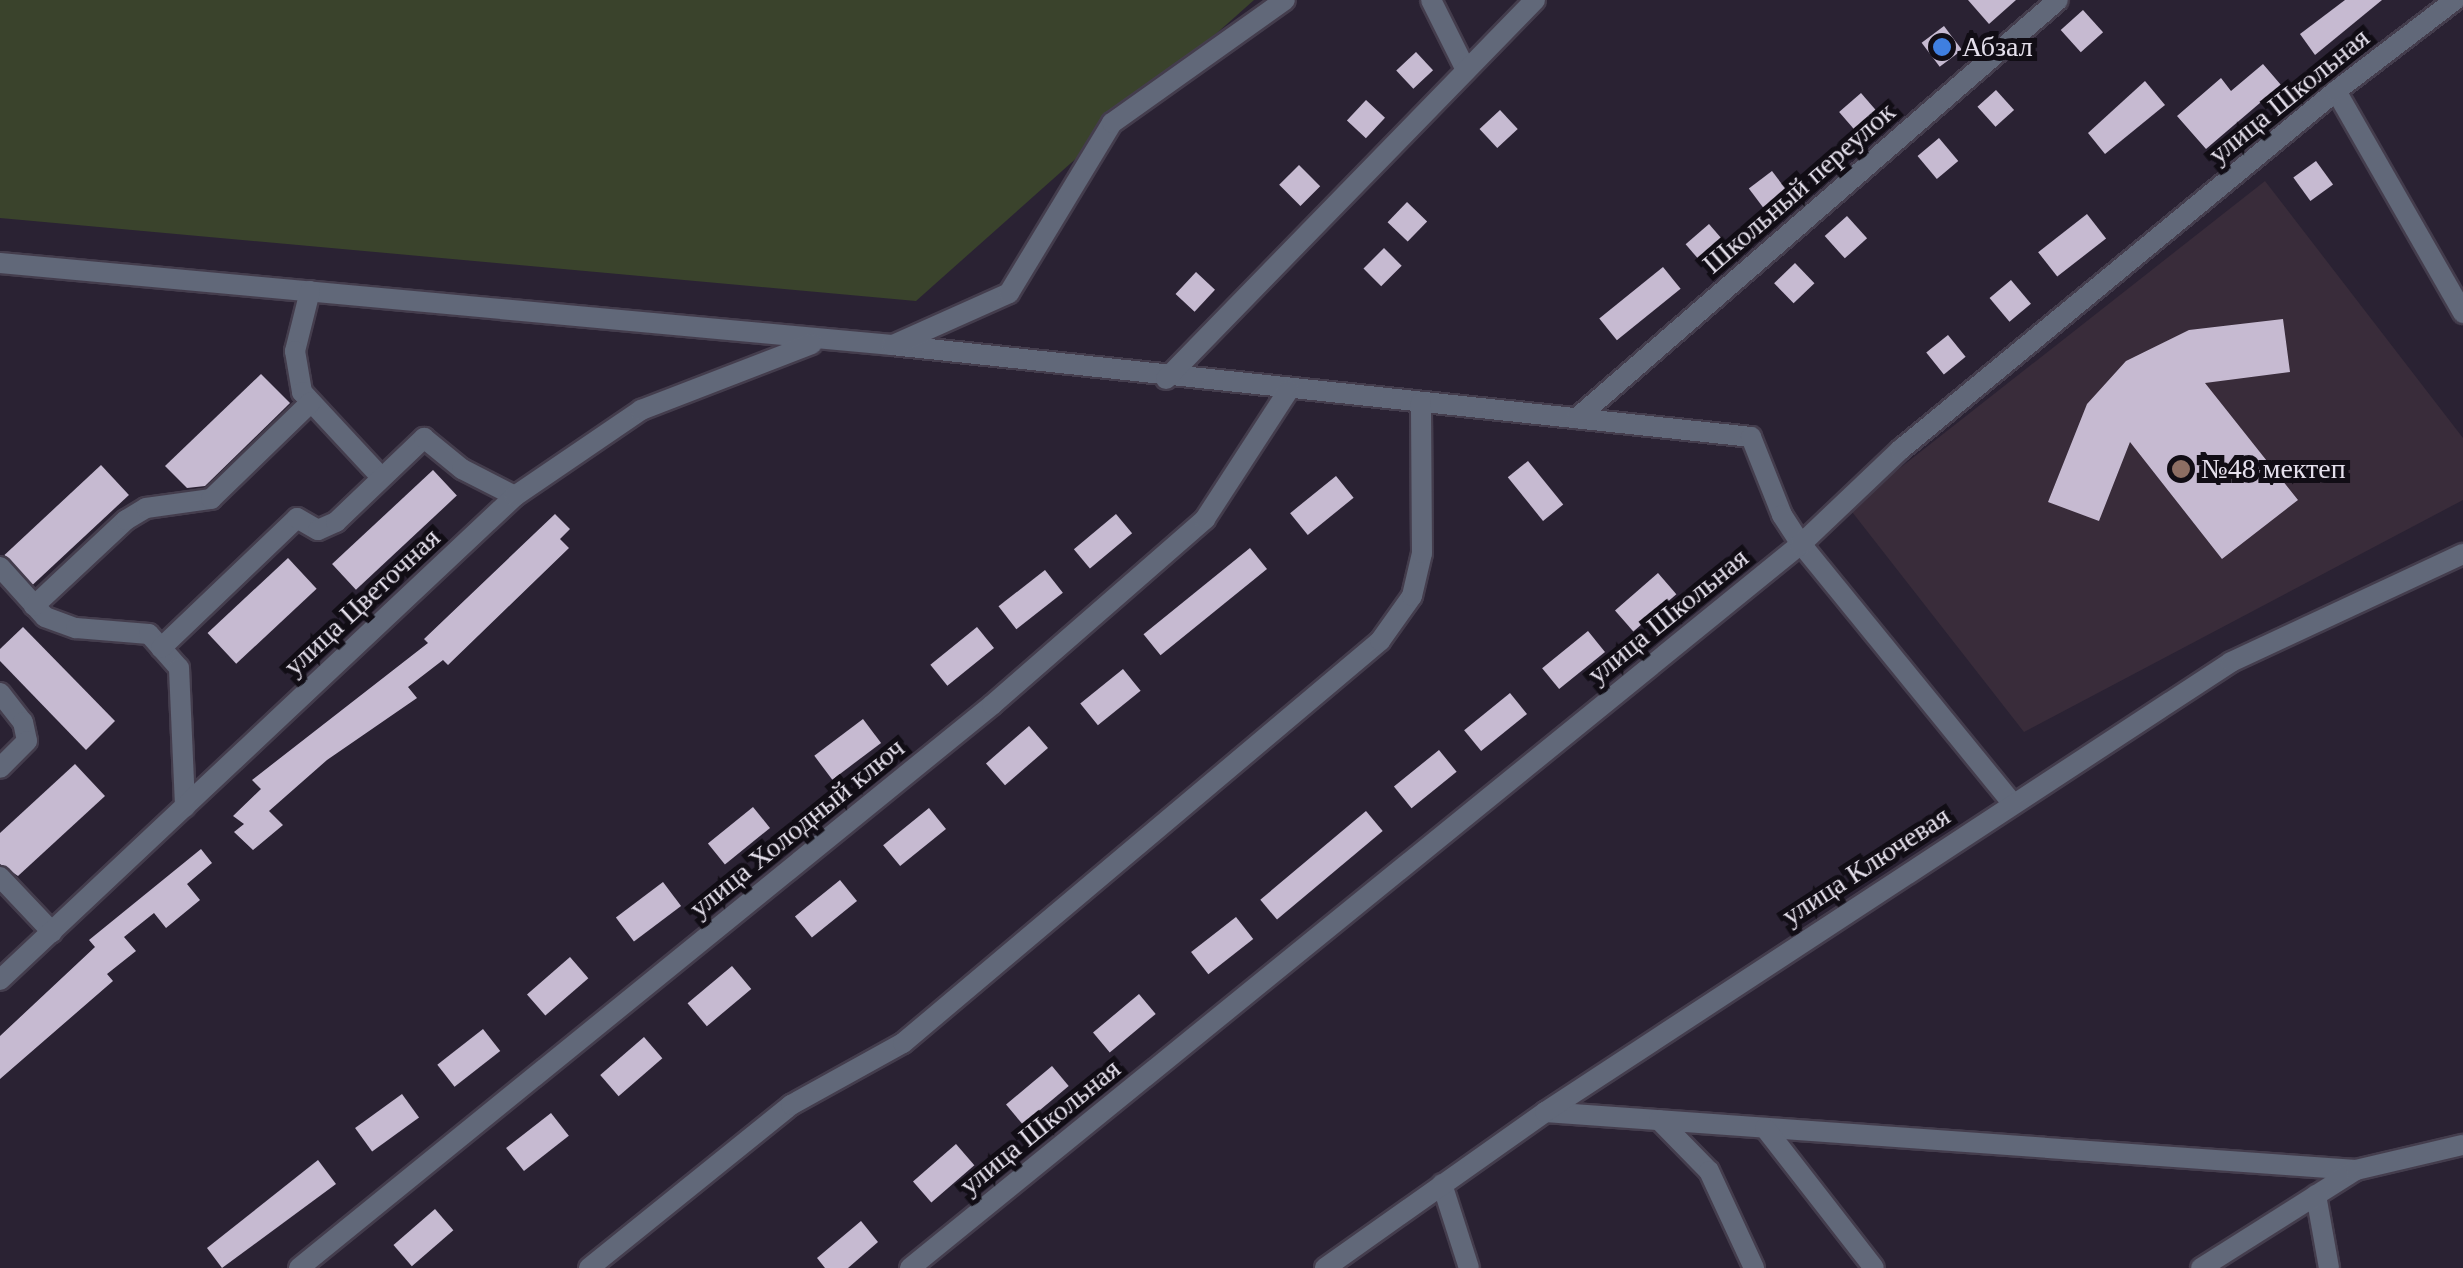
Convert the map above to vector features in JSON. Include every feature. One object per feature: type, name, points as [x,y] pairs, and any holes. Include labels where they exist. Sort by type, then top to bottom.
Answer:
[{"type":"street","points":[[892,346],[1009,293],[1112,123],[1285,0]]},
{"type":"street","points":[[1432,0],[1466,70]]},
{"type":"street","points":[[1166,379],[1535,0]]},
{"type":"street","name":"Школьный переулок","points":[[1577,418],[2058,0]]},
{"type":"street","name":"улица Школьная","points":[[910,1268],[1801,544],[1900,450],[2336,91],[2455,0]]},
{"type":"street","points":[[2336,91],[2463,313]]},
{"type":"street","points":[[0,263],[816,342],[892,346],[1166,379],[1751,436],[1782,515],[1801,544],[2012,803]]},
{"type":"street","points":[[310,292],[296,351],[302,392],[382,478]]},
{"type":"street","name":"улица Цветочная","points":[[0,980],[515,496],[641,410],[816,342]]},
{"type":"street","name":"улица Холодный ключ","points":[[299,1268],[992,705],[1191,531],[1288,391]]},
{"type":"street","points":[[34,606],[146,508],[211,498],[311,402]]},
{"type":"street","points":[[590,1268],[791,1104],[903,1043],[1380,640],[1412,596],[1422,554],[1420,402]]},
{"type":"street","points":[[162,648],[297,518],[318,530],[327,526],[424,438],[462,469],[515,496]]},
{"type":"street","name":"улица Ключевая","points":[[1325,1268],[1544,1112],[2231,662],[2463,554]]},
{"type":"street","points":[[0,567],[45,618],[76,628],[149,634],[162,648],[183,683],[185,807]]},
{"type":"street","points":[[0,693],[24,722],[27,741],[0,768]]},
{"type":"street","points":[[0,877],[52,932]]},
{"type":"street","points":[[1544,1112],[2356,1170],[2463,1145]]},
{"type":"street","points":[[1659,1120],[1709,1171],[1754,1268]]},
{"type":"street","points":[[1765,1128],[1874,1268]]},
{"type":"street","points":[[2202,1268],[2356,1170]]},
{"type":"street","points":[[1442,1184],[1470,1268]]},
{"type":"street","points":[[2316,1195],[2329,1268]]},
{"type":"shaded area","name":"№48 мектеп","points":[[2265,181],[2463,438],[2463,500],[2024,732],[1849,508]]},
{"type":"green space","points":[[0,0],[1254,0],[916,301],[0,218]]},
{"type":"building","points":[[1968,0],[2016,0],[1989,24]]},
{"type":"building","points":[[2345,0],[2382,0],[2315,55],[2300,34]]},
{"type":"building","points":[[2083,10],[2103,32],[2081,52],[2061,30]]},
{"type":"building","name":"Абзал","points":[[1944,26],[1962,50],[1940,67],[1922,43]]},
{"type":"building","points":[[1416,52],[1433,70],[1413,89],[1396,70]]},
{"type":"building","points":[[2263,64],[2281,85],[2206,149],[2177,116],[2221,78],[2231,91]]},
{"type":"building","points":[[2145,81],[2165,105],[2105,154],[2088,133]]},
{"type":"building","points":[[1996,90],[2014,110],[1995,127],[1977,107]]},
{"type":"building","points":[[1861,93],[1881,116],[1859,135],[1839,112]]},
{"type":"building","points":[[1366,100],[1385,118],[1366,138],[1347,120]]},
{"type":"building","points":[[1500,110],[1518,129],[1497,148],[1480,129]]},
{"type":"building","points":[[1939,138],[1958,161],[1937,179],[1918,156]]},
{"type":"building","points":[[2316,161],[2333,184],[2310,201],[2293,177]]},
{"type":"building","points":[[1299,165],[1320,186],[1300,206],[1279,185]]},
{"type":"building","points":[[1772,171],[1790,195],[1767,212],[1749,188]]},
{"type":"building","points":[[1407,202],[1427,221],[1408,242],[1388,222]]},
{"type":"building","points":[[2087,214],[2106,238],[2057,277],[2038,252]]},
{"type":"building","points":[[1847,216],[1867,238],[1845,258],[1825,236]]},
{"type":"building","points":[[1709,224],[1728,246],[1705,266],[1686,244]]},
{"type":"building","points":[[1384,248],[1402,266],[1381,286],[1363,269]]},
{"type":"building","points":[[1795,263],[1814,283],[1794,303],[1774,283]]},
{"type":"building","points":[[1663,267],[1681,289],[1617,340],[1599,319]]},
{"type":"building","points":[[1196,272],[1215,290],[1195,312],[1176,294]]},
{"type":"building","points":[[2011,280],[2031,304],[2009,322],[1990,298]]},
{"type":"building","points":[[2283,319],[2290,372],[2205,383],[2298,500],[2222,559],[2130,442],[2099,521],[2048,502],[2087,404],[2126,361],[2189,330]]},
{"type":"building","points":[[1948,335],[1966,357],[1944,374],[1926,353]]},
{"type":"building","points":[[261,374],[290,403],[205,486],[187,488],[165,466]]},
{"type":"building","points":[[1528,461],[1563,505],[1543,521],[1508,477]]},
{"type":"building","points":[[101,465],[129,495],[32,585],[4,555]]},
{"type":"building","points":[[433,470],[457,496],[356,590],[332,564]]},
{"type":"building","points":[[1336,476],[1354,498],[1308,535],[1290,513]]},
{"type":"building","points":[[555,514],[570,529],[560,539],[569,548],[448,665],[443,660],[408,687],[417,698],[327,760],[269,811],[283,825],[253,850],[234,832],[244,824],[233,816],[261,789],[252,780],[428,643],[424,639]]},
{"type":"building","points":[[1116,514],[1132,533],[1090,569],[1074,549]]},
{"type":"building","points":[[1250,548],[1267,569],[1161,655],[1144,634]]},
{"type":"building","points":[[288,558],[317,589],[236,664],[208,633]]},
{"type":"building","points":[[1045,570],[1063,593],[1016,629],[999,606]]},
{"type":"building","points":[[1658,573],[1676,594],[1633,632],[1615,610]]},
{"type":"building","points":[[23,627],[115,721],[86,750],[0,661],[0,649]]},
{"type":"building","points":[[977,627],[994,648],[947,686],[930,665]]},
{"type":"building","points":[[1588,631],[1605,652],[1559,689],[1542,668]]},
{"type":"building","points":[[1123,669],[1141,691],[1098,725],[1080,704]]},
{"type":"building","points":[[1510,693],[1527,714],[1481,751],[1464,730]]},
{"type":"building","points":[[863,719],[881,743],[832,780],[814,756]]},
{"type":"building","points":[[1029,726],[1048,748],[1005,785],[986,763]]},
{"type":"building","points":[[1439,750],[1457,772],[1412,808],[1394,787]]},
{"type":"building","points":[[75,764],[105,796],[18,876],[0,864],[0,833]]},
{"type":"building","points":[[753,807],[770,828],[725,864],[708,844]]},
{"type":"building","points":[[929,808],[946,829],[900,866],[883,845]]},
{"type":"building","points":[[1366,811],[1383,831],[1277,920],[1260,900]]},
{"type":"building","points":[[201,849],[212,863],[187,884],[200,900],[166,928],[154,913],[124,937],[136,951],[107,974],[113,981],[0,1079],[0,1036],[95,947],[89,940]]},
{"type":"building","points":[[840,880],[857,901],[812,937],[795,917]]},
{"type":"building","points":[[663,882],[681,906],[634,941],[616,918]]},
{"type":"building","points":[[1236,917],[1253,939],[1208,974],[1191,952]]},
{"type":"building","points":[[570,957],[588,978],[545,1016],[527,994]]},
{"type":"building","points":[[732,966],[751,989],[707,1026],[688,1003]]},
{"type":"building","points":[[1139,994],[1156,1014],[1110,1052],[1093,1033]]},
{"type":"building","points":[[483,1029],[500,1051],[455,1087],[437,1065]]},
{"type":"building","points":[[644,1037],[662,1058],[619,1096],[600,1075]]},
{"type":"building","points":[[1052,1066],[1069,1086],[1023,1124],[1006,1105]]},
{"type":"building","points":[[402,1094],[419,1117],[372,1152],[355,1128]]},
{"type":"building","points":[[551,1113],[569,1136],[524,1171],[506,1148]]},
{"type":"building","points":[[956,1144],[974,1165],[931,1203],[913,1181]]},
{"type":"building","points":[[318,1160],[336,1184],[222,1268],[207,1248]]},
{"type":"building","points":[[435,1209],[453,1230],[412,1266],[393,1245]]},
{"type":"building","points":[[861,1221],[878,1242],[848,1268],[825,1268],[817,1258]]},
{"type":"place","name":"Абзал","points":[[1942,47]]},
{"type":"place","name":"№48 мектеп","points":[[2181,469]]}]
